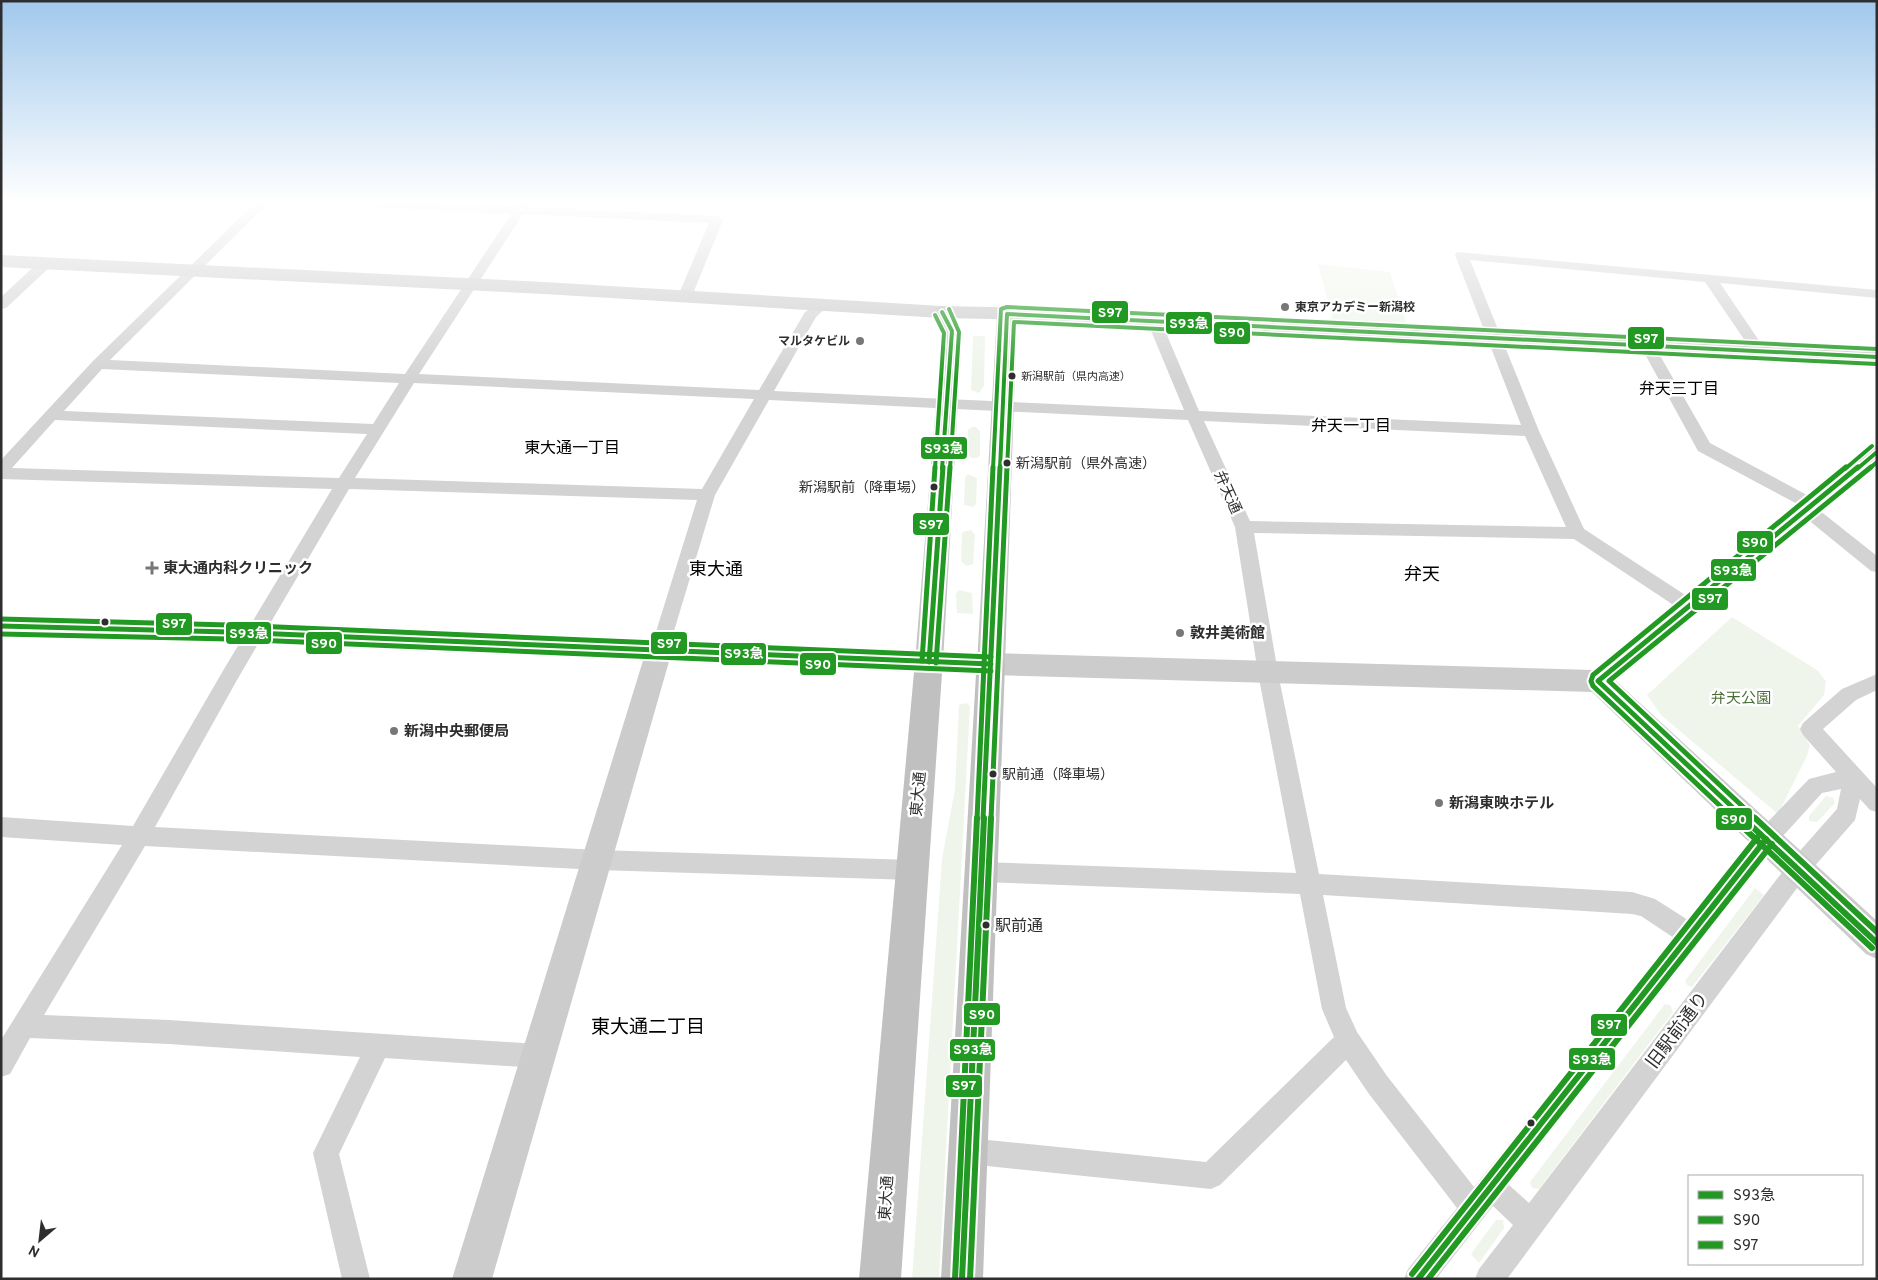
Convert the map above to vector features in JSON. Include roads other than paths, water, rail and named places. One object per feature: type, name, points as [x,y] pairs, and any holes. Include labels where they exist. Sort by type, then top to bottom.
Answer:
[{"type":"highway","points":[[1,626],[254,633],[991,664],[962,1279]]},
{"type":"highway","name":"東大通","points":[[880,1279],[929,662]]},
{"type":"main road","name":"東大通","points":[[929,662],[952,331],[942,312]]},
{"type":"main road","points":[[991,664],[1007,314]]},
{"type":"street","points":[[18,262],[685,296],[942,312],[1494,337],[1877,357]]},
{"type":"street","points":[[1,471],[98,364],[201,262]]},
{"type":"street","points":[[1,1066],[23,1026],[140,836],[254,633],[376,429],[486,262]]},
{"type":"street","points":[[685,296],[699,262]]},
{"type":"street","points":[[1465,262],[1531,431],[1576,533]]},
{"type":"street","points":[[1532,262],[1877,294]]},
{"type":"street","points":[[1,305],[46,263]]},
{"type":"street","points":[[1710,279],[1759,351]]},
{"type":"street","points":[[472,1279],[537,1056],[598,860],[707,495],[810,314],[822,305]]},
{"type":"street","name":"弁天通","points":[[1154,321],[1244,527],[1268,672]]},
{"type":"street","points":[[1647,346],[1704,447],[1810,508],[1877,566]]},
{"type":"street","points":[[98,364],[1531,431]]},
{"type":"street","points":[[51,416],[376,429]]},
{"type":"street","points":[[991,664],[1598,681],[1877,452]]},
{"type":"street","points":[[1,471],[707,495]]},
{"type":"street","points":[[1244,527],[1576,533],[1690,607]]},
{"type":"street","points":[[1268,672],[1334,1009],[1348,1041],[1384,1092],[1474,1209]]},
{"type":"street","points":[[1598,681],[1877,943]]},
{"type":"street","points":[[1877,682],[1837,703],[1810,729],[1877,803]]},
{"type":"street","points":[[1418,1279],[1766,839],[1816,785],[1854,777]]},
{"type":"street","name":"旧駅前通り","points":[[1489,1279],[1798,869],[1847,813],[1854,777]]},
{"type":"street","points":[[1,827],[598,860],[912,870]]},
{"type":"street","points":[[982,872],[1310,884],[1632,904],[1647,907],[1690,935]]},
{"type":"street","points":[[23,1026],[379,1045],[537,1056]]},
{"type":"street","points":[[968,1151],[1211,1176],[1348,1041]]},
{"type":"street","points":[[356,1279],[326,1153],[379,1045]]},
{"type":"street","points":[[1492,1187],[1530,1223]]},
{"type":"place","name":"東京アカデミー新潟校","points":[[1285,307]]},
{"type":"place","name":"マルタケビル","points":[[860,341]]},
{"type":"place","name":"新潟駅前（県内高速）","points":[[1012,376]]},
{"type":"place","name":"新潟駅前（県外高速）","points":[[1007,463]]},
{"type":"place","name":"新潟駅前（降車場）","points":[[934,487]]},
{"type":"place","name":"東大通内科クリニック","points":[[152,568]]},
{"type":"place","name":"敦井美術館","points":[[1180,633]]},
{"type":"place","name":"新潟中央郵便局","points":[[394,731]]},
{"type":"place","name":"駅前通（降車場）","points":[[993,774]]},
{"type":"place","name":"新潟東映ホテル","points":[[1439,803]]},
{"type":"place","name":"駅前通","points":[[986,925]]},
{"type":"district","name":"弁天三丁目","points":[[1679,388]]},
{"type":"district","name":"弁天一丁目","points":[[1351,425]]},
{"type":"district","name":"東大通一丁目","points":[[572,447]]},
{"type":"district","name":"東大通","points":[[716,569]]},
{"type":"district","name":"弁天","points":[[1422,574]]},
{"type":"district","name":"東大通二丁目","points":[[648,1026]]},
{"type":"park label","name":"弁天公園","points":[[1741,698]]}]
